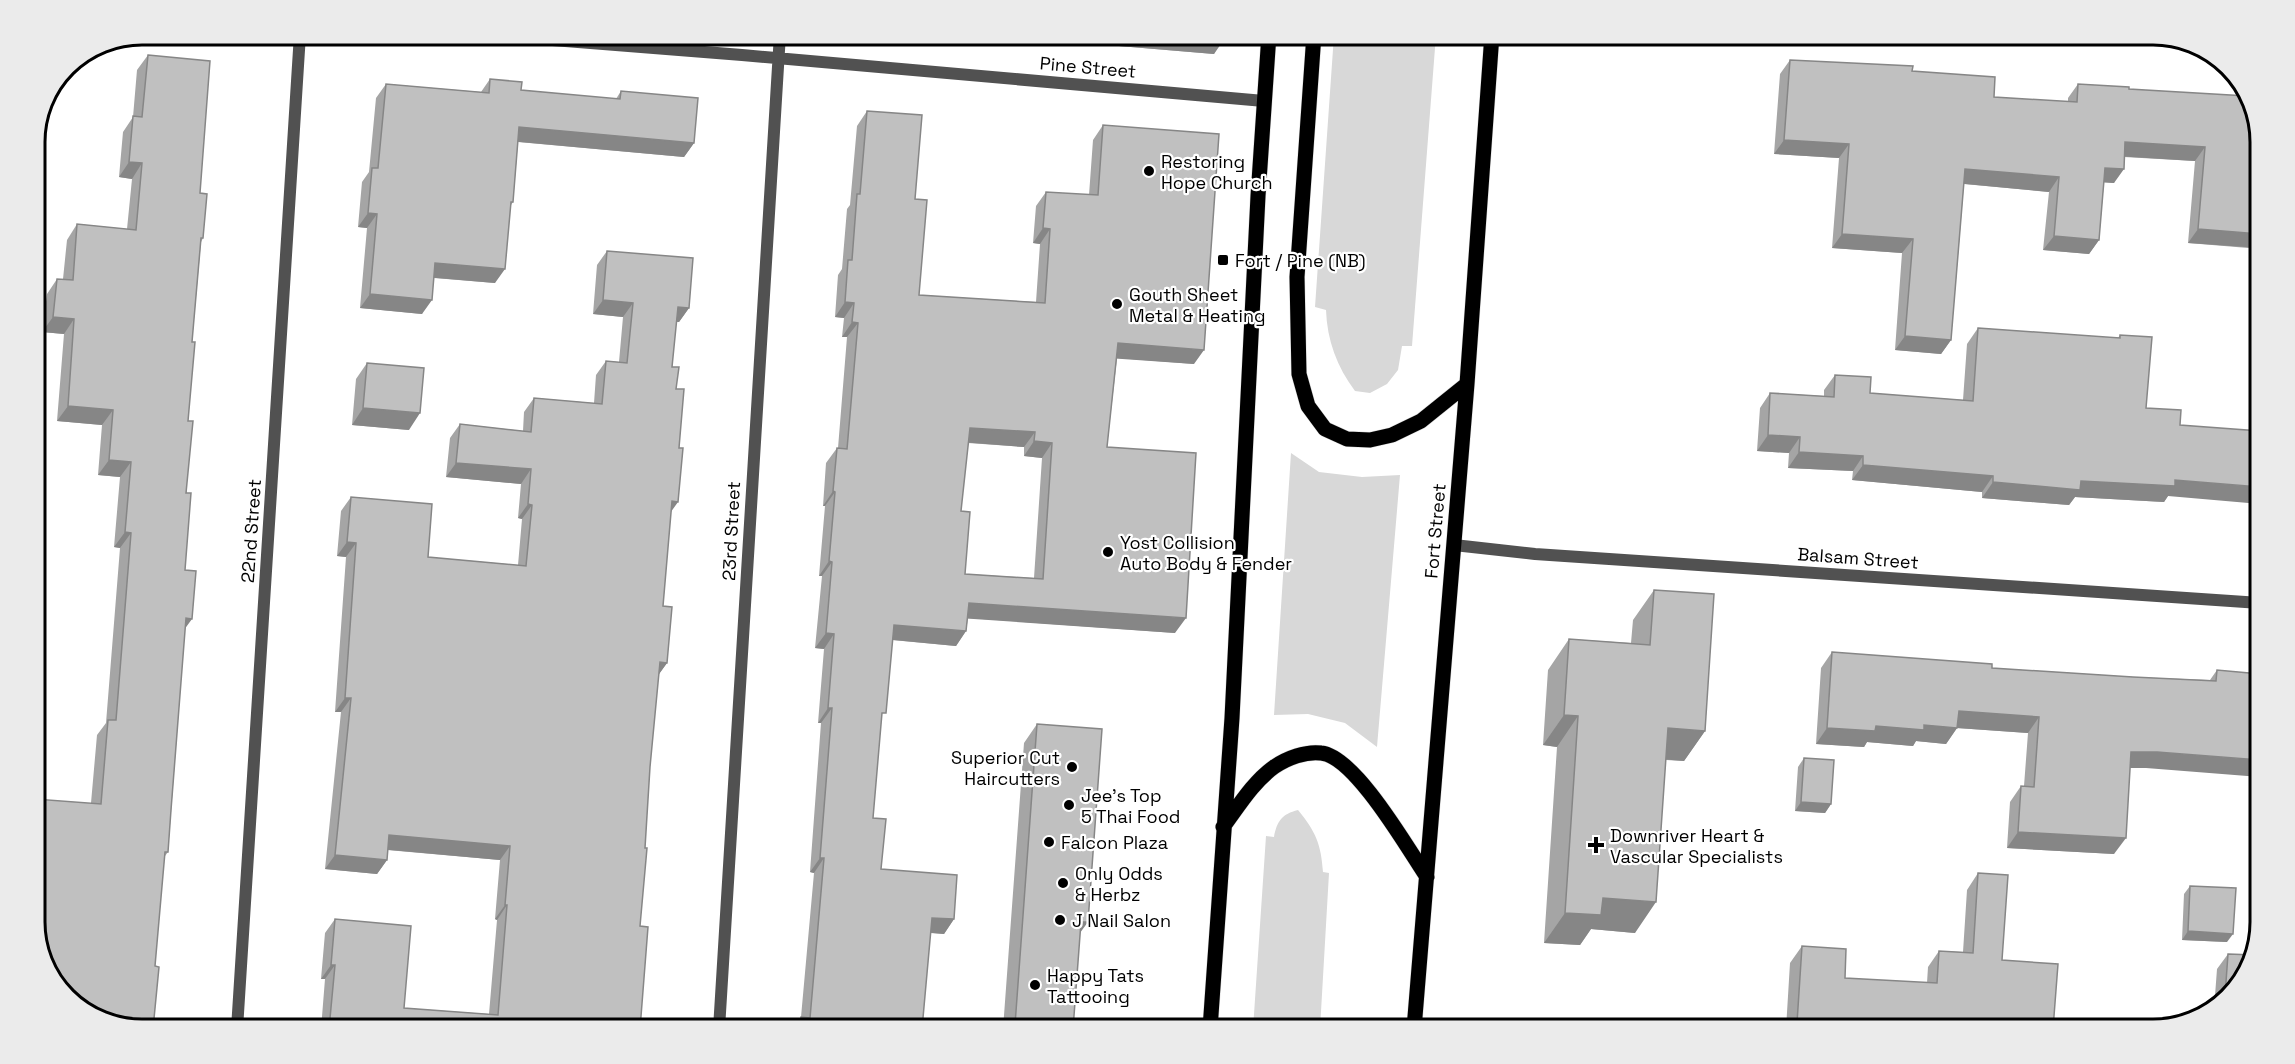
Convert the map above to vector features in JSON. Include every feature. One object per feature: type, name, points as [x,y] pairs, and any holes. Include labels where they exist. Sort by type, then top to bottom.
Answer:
[{"type":"main road","points":[[1211,1019],[1232,718],[1268,45]]},
{"type":"main road","points":[[1313,45],[1297,277],[1298,364],[1308,406],[1325,429],[1347,439],[1370,440],[1392,435],[1421,421],[1467,384]]},
{"type":"main road","name":"Fort Street","points":[[1415,1019],[1467,384],[1491,45]]},
{"type":"main road","points":[[1223,826],[1249,792],[1274,767],[1301,754],[1323,753],[1343,764],[1366,787],[1427,877]]},
{"type":"street","name":"22nd Street","points":[[238,1019],[299,45]]},
{"type":"street","name":"Pine Street","points":[[616,45],[1264,101]]},
{"type":"street","name":"23rd Street","points":[[720,1019],[780,45]]},
{"type":"street","name":"Balsam Street","points":[[1454,545],[1535,554],[2250,602]]},
{"type":"shaded area","points":[[1333,45],[1435,45],[1412,346],[1402,346],[1398,370],[1387,384],[1370,393],[1355,391],[1338,363],[1331,342],[1326,310],[1315,307]]},
{"type":"shaded area","points":[[1291,453],[1319,472],[1362,477],[1400,475],[1377,747],[1345,723],[1308,714],[1274,715]]},
{"type":"shaded area","points":[[1298,810],[1309,825],[1321,854],[1323,872],[1329,873],[1321,1019],[1254,1019],[1266,836],[1274,837],[1281,819]]},
{"type":"building","points":[[148,55],[210,61],[200,193],[207,194],[192,342],[195,342],[188,421],[193,421],[186,493],[191,493],[185,570],[196,571],[192,619],[186,618],[168,852],[165,852],[155,966],[159,967],[154,1019],[123,1017],[105,1012],[83,999],[65,981],[52,959],[45,928],[45,800],[101,804],[108,720],[116,720],[131,533],[125,532],[131,462],[109,460],[113,410],[68,406],[74,319],[53,317],[57,279],[73,280],[77,224],[136,230],[142,163],[129,162],[133,116],[142,117]]},
{"type":"building","points":[[1790,60],[1913,66],[1912,71],[1995,77],[1994,97],[2077,102],[2078,84],[2238,95],[2245,111],[2250,136],[2250,233],[2198,229],[2205,147],[2125,142],[2124,169],[2105,168],[2099,240],[2054,236],[2059,177],[1965,169],[1951,340],[1905,336],[1913,239],[1842,234],[1849,144],[1784,140]]},
{"type":"building","points":[[490,79],[522,82],[521,90],[620,99],[621,91],[698,98],[694,143],[519,127],[505,269],[435,263],[432,300],[370,294],[377,214],[368,213],[372,168],[378,168],[386,84],[489,93]]},
{"type":"building","points":[[867,111],[922,115],[915,199],[927,200],[919,295],[1045,303],[1050,229],[1043,228],[1046,192],[1098,195],[1103,125],[1219,134],[1204,350],[1118,343],[1107,447],[1196,453],[1186,618],[969,603],[966,631],[894,625],[886,713],[882,713],[873,818],[886,819],[881,869],[957,875],[954,919],[932,918],[923,1019],[801,1019],[801,1017],[810,1018],[824,858],[820,858],[832,708],[828,708],[834,634],[826,633],[832,562],[829,561],[837,448],[847,449],[858,323],[852,322],[854,303],[845,302],[848,260],[852,260],[857,194],[860,194]],"holes":[[[970,428],[1035,432],[1034,441],[1052,443],[1043,579],[965,574],[970,512],[961,511]]]},
{"type":"building","points":[[607,251],[693,258],[689,308],[678,307],[672,367],[679,367],[676,389],[684,389],[679,448],[683,448],[678,502],[672,501],[663,606],[672,607],[667,663],[660,662],[650,767],[645,848],[647,848],[640,926],[648,927],[641,1019],[330,1019],[335,965],[331,965],[335,919],[411,926],[404,1008],[498,1015],[510,846],[389,835],[387,860],[335,855],[351,698],[345,698],[356,543],[347,542],[351,497],[432,504],[428,557],[526,566],[532,505],[528,504],[531,469],[456,463],[460,424],[531,432],[534,398],[602,404],[606,361],[627,363],[633,303],[603,300]]},
{"type":"building","points":[[1978,328],[2120,338],[2120,335],[2152,337],[2146,408],[2181,410],[2180,425],[2250,430],[2250,486],[2175,480],[2175,486],[2081,481],[2080,490],[1993,482],[1993,476],[1863,465],[1863,456],[1799,452],[1800,437],[1768,435],[1770,393],[1834,397],[1835,375],[1871,377],[1870,393],[1973,401]]},
{"type":"building","points":[[367,363],[424,368],[420,413],[363,408]]},
{"type":"building","name":"Downriver Heart & Vascular Specialists","points":[[1654,590],[1714,594],[1705,731],[1668,728],[1656,902],[1603,898],[1601,915],[1565,913],[1578,716],[1564,715],[1569,639],[1650,645]]},
{"type":"building","points":[[1832,652],[1992,664],[1992,668],[2133,677],[2216,681],[2217,670],[2250,673],[2250,759],[2131,752],[2126,838],[2018,832],[2021,786],[2034,787],[2039,717],[1959,711],[1957,728],[1924,725],[1924,730],[1876,726],[1875,731],[1827,728]]},
{"type":"building","points":[[1037,724],[1102,729],[1088,922],[1081,922],[1074,1019],[1015,1019]]},
{"type":"building","points":[[1804,758],[1834,760],[1831,804],[1801,802]]},
{"type":"building","points":[[1978,873],[2008,875],[2002,960],[2058,964],[2054,1019],[1797,1019],[1802,946],[1846,949],[1845,978],[1937,983],[1939,951],[1973,953]]},
{"type":"building","points":[[2190,886],[2236,888],[2233,934],[2188,931]]},
{"type":"building","points":[[2228,954],[2244,955],[2237,970],[2226,985]]},
{"type":"place","name":"Restoring Hope Church","points":[[1149,171]]},
{"type":"place","name":"Fort / Pine (NB)","points":[[1223,260]]},
{"type":"place","name":"Gouth Sheet Metal & Heating","points":[[1117,304]]},
{"type":"place","name":"Yost Collision Auto Body & Fender","points":[[1108,552]]},
{"type":"place","name":"Superior Cut Haircutters","points":[[1072,767]]},
{"type":"place","name":"Jee's Top 5 Thai Food","points":[[1069,805]]},
{"type":"place","name":"Falcon Plaza","points":[[1049,842]]},
{"type":"place","name":"Downriver Heart & Vascular Specialists","points":[[1596,845]]},
{"type":"place","name":"Only Odds & Herbz","points":[[1063,883]]},
{"type":"place","name":"J Nail Salon","points":[[1060,920]]},
{"type":"place","name":"Happy Tats Tattooing","points":[[1035,985]]}]
